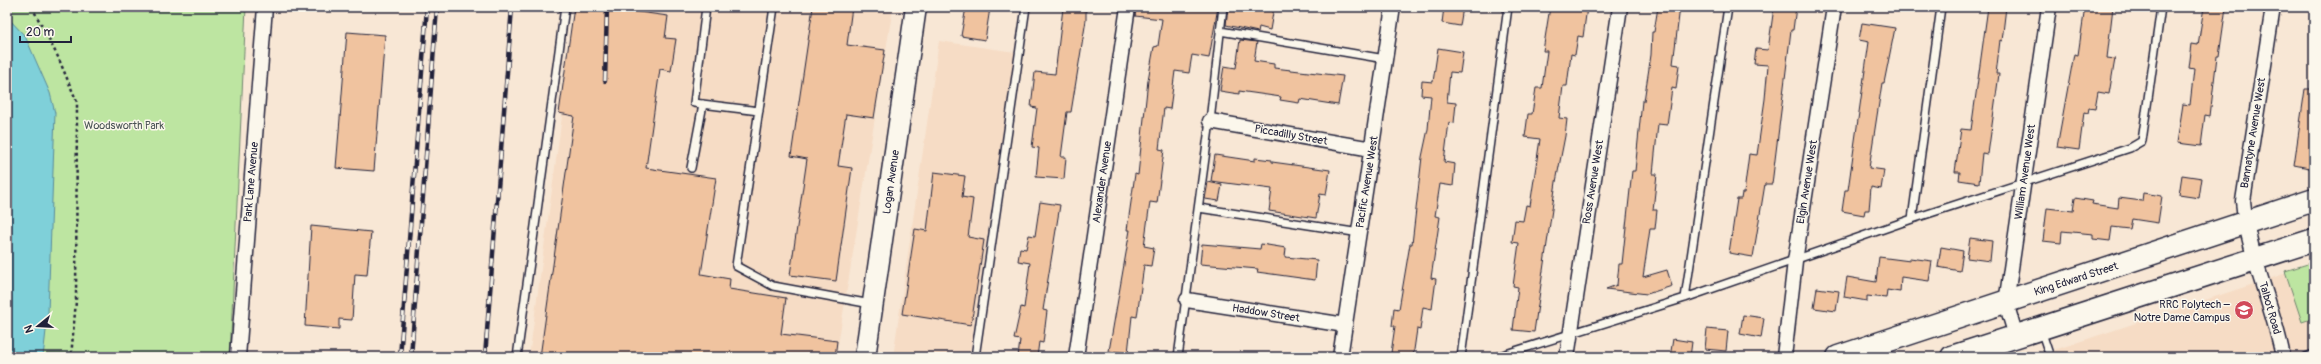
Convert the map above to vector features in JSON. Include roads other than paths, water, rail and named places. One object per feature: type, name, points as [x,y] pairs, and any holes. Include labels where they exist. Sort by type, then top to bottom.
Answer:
[{"type":"main road","name":"Logan Avenue","points":[[865,357],[916,7]]},
{"type":"main road","name":"King Edward Street","points":[[1838,357],[2006,303],[2314,200]]},
{"type":"main road","points":[[1952,357],[2314,240]]},
{"type":"street","name":"Park Lane Avenue","points":[[238,357],[265,7]]},
{"type":"street","name":"Alexander Avenue","points":[[1076,357],[1128,7]]},
{"type":"street","name":"Pacific Avenue West","points":[[1340,357],[1360,233],[1393,7]]},
{"type":"street","name":"Ross Avenue West","points":[[1567,357],[1620,7]]},
{"type":"street","name":"Elgin Avenue West","points":[[1784,357],[1795,261],[1834,7]]},
{"type":"street","name":"William Avenue West","points":[[2016,336],[2006,303],[2049,7]]},
{"type":"street","name":"Bannatyne Avenue West","points":[[2255,259],[2245,223],[2243,201],[2273,7]]},
{"type":"street","name":"Piccadilly Street","points":[[1210,121],[1372,149]]},
{"type":"street","name":"Talbot Road","points":[[2255,259],[2277,325],[2282,357]]},
{"type":"street","name":"Haddow Street","points":[[1187,300],[1345,325]]},
{"type":"lane","points":[[517,357],[565,7]]},
{"type":"lane","points":[[706,7],[694,103],[759,111]]},
{"type":"lane","points":[[774,7],[736,266],[773,286],[873,304]]},
{"type":"lane","points":[[974,357],[1026,7]]},
{"type":"lane","points":[[1178,357],[1199,208],[1223,7]]},
{"type":"lane","points":[[1461,357],[1508,7]]},
{"type":"lane","points":[[1685,298],[1728,7]]},
{"type":"lane","points":[[1912,219],[1941,7]]},
{"type":"lane","points":[[1496,357],[1685,298],[1795,261],[1912,219],[2130,148],[2142,141],[2161,7]]},
{"type":"lane","points":[[1220,31],[1385,58]]},
{"type":"lane","points":[[691,168],[703,104]]},
{"type":"lane","points":[[1199,208],[1360,233]]},
{"type":"lane","points":[[2041,328],[2050,357]]},
{"type":"lane","points":[[2306,357],[2314,354]]},
{"type":"water","points":[[7,17],[25,36],[50,93],[55,113],[48,313],[43,357],[7,357]]},
{"type":"railway","points":[[400,357],[427,7]]},
{"type":"railway","points":[[411,357],[437,7]]},
{"type":"railway","points":[[485,357],[512,7]]},
{"type":"railway","points":[[605,81],[607,7]]},
{"type":"place","name":"RRC Polytech – Notre Dame Campus","points":[[2244,310]]},
{"type":"park label","name":"Woodsworth Park","points":[[124,125]]}]
